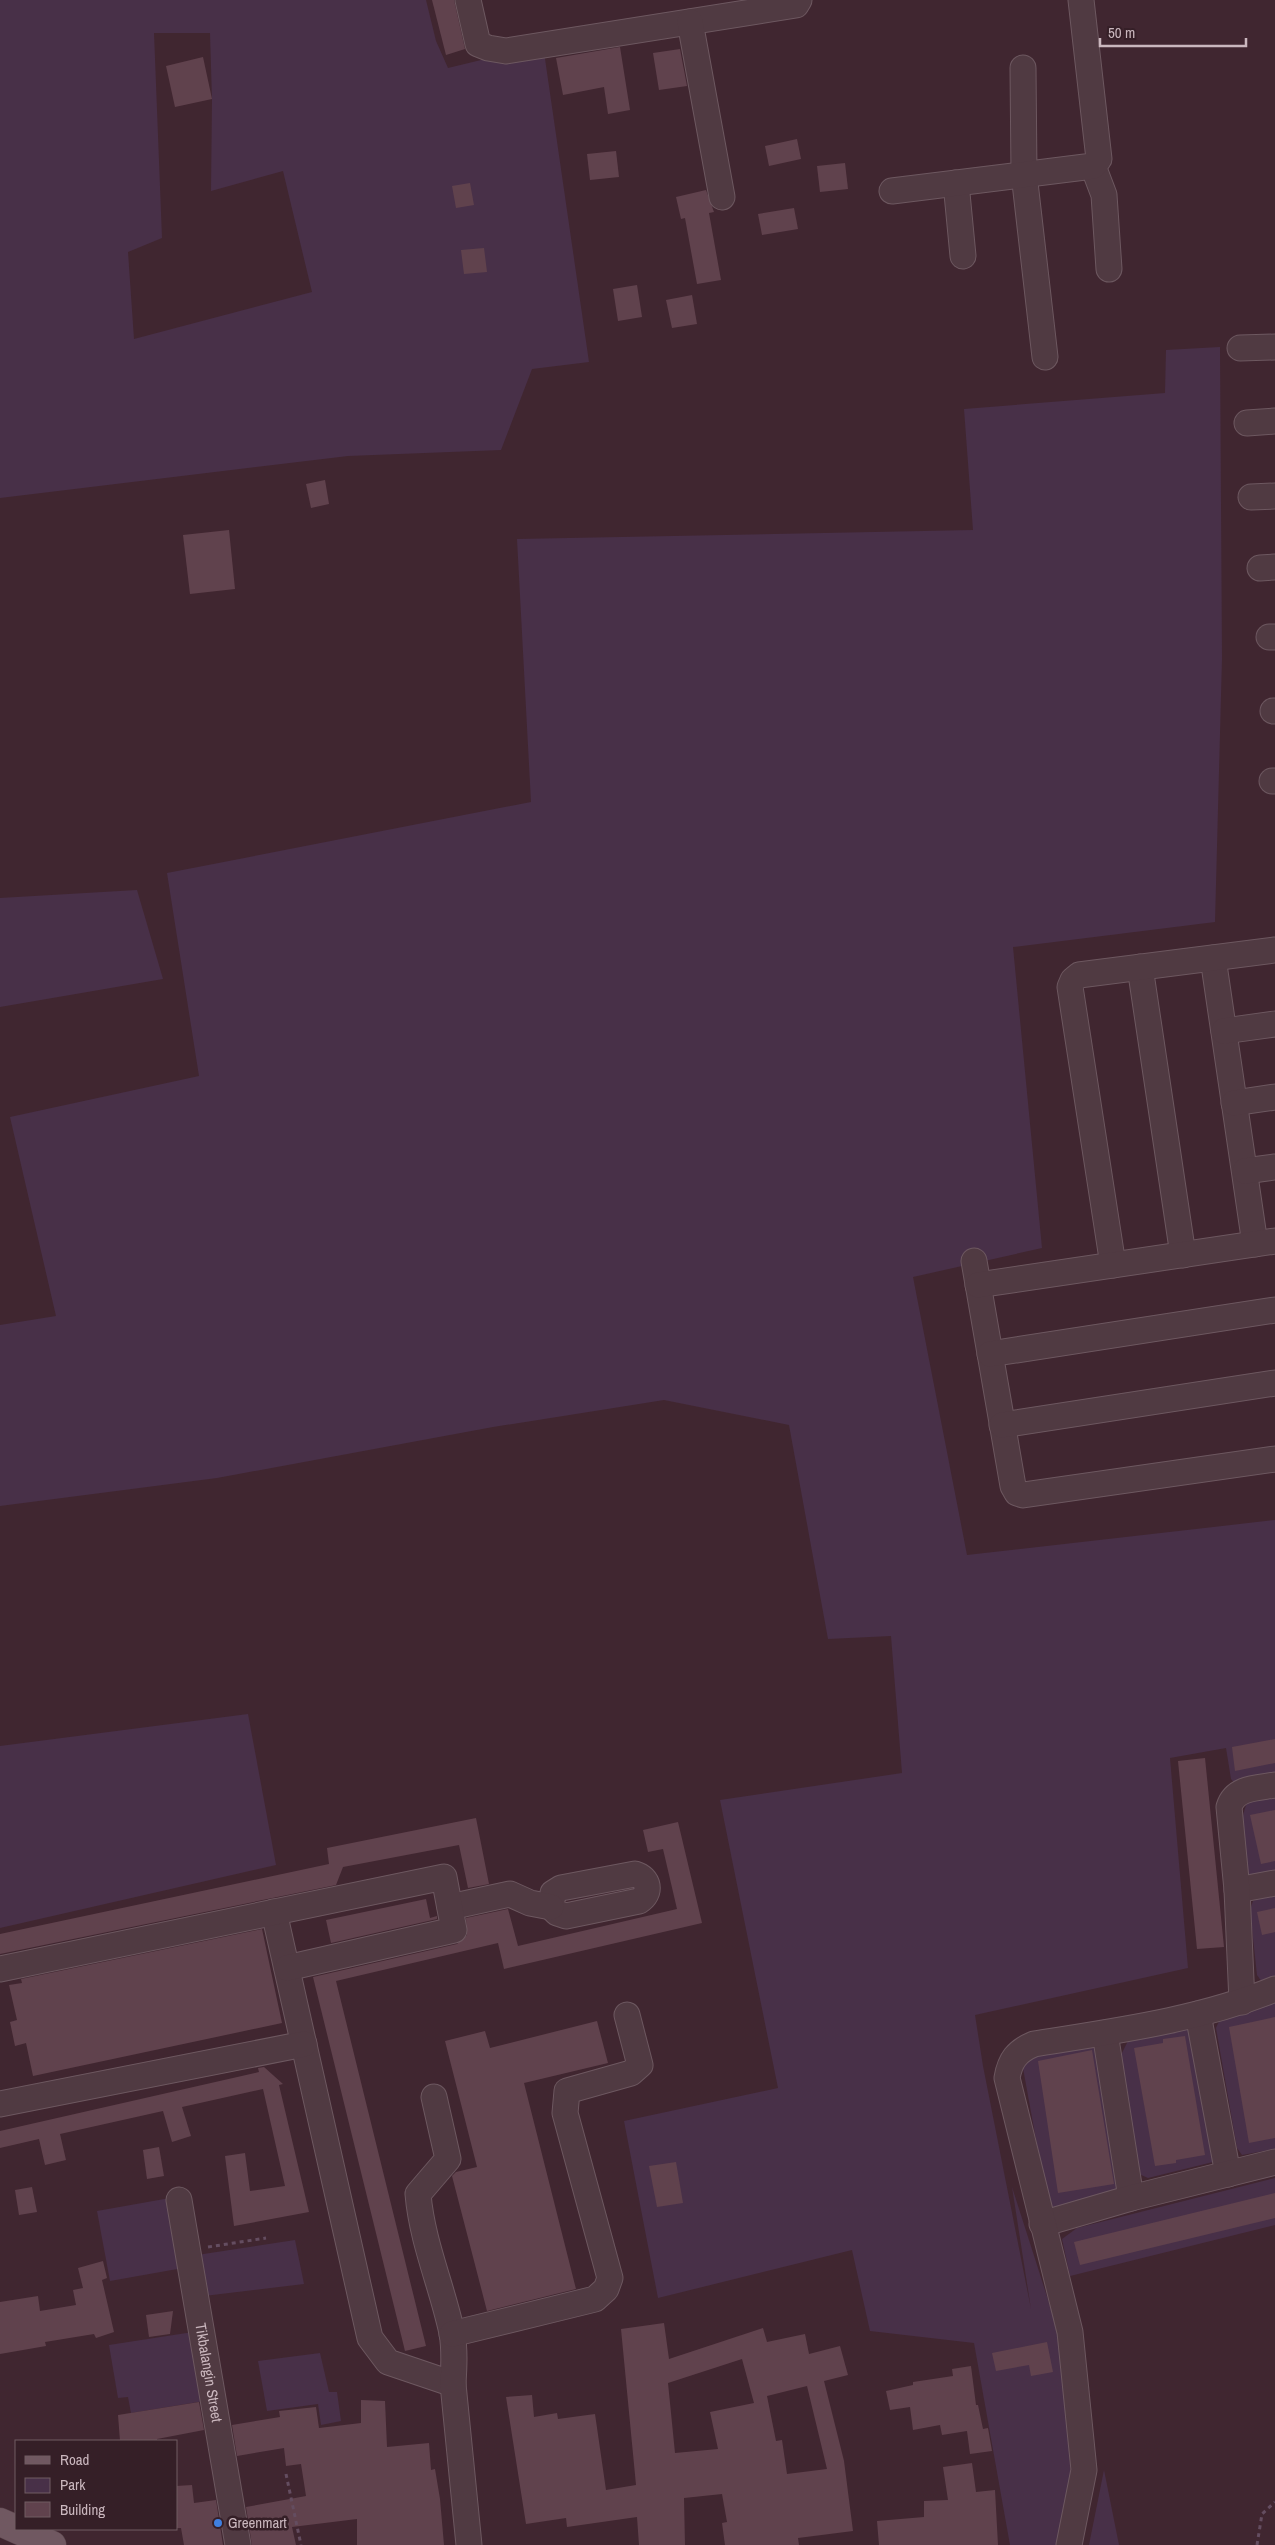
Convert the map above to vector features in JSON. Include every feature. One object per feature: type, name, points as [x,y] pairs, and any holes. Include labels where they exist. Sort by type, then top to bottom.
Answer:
[{"type":"main road","points":[[0,2522],[15,2529]]},
{"type":"main road","points":[[18,2530],[52,2545]]},
{"type":"street","points":[[468,0],[478,44],[506,51],[796,5],[799,0]]},
{"type":"street","points":[[892,191],[1093,166],[1100,159],[1081,0]]},
{"type":"street","points":[[690,22],[722,197]]},
{"type":"street","points":[[1023,68],[1024,174],[1045,356]]},
{"type":"street","points":[[1093,166],[1104,195],[1109,269]]},
{"type":"street","points":[[956,183],[963,256]]},
{"type":"street","points":[[1240,348],[1275,347]]},
{"type":"street","points":[[1247,423],[1275,421]]},
{"type":"street","points":[[1113,1265],[1070,987],[1072,980],[1078,975],[1275,950]]},
{"type":"street","points":[[1213,958],[1245,1170],[1265,1242],[1113,1265],[976,1273],[1013,1486],[1017,1493],[1023,1495],[1275,1459]]},
{"type":"street","points":[[1140,967],[1183,1255]]},
{"type":"street","points":[[1224,1031],[1275,1024]]},
{"type":"street","points":[[1234,1103],[1275,1097]]},
{"type":"street","points":[[1245,1170],[1275,1167]]},
{"type":"street","points":[[990,1354],[1275,1310]]},
{"type":"street","points":[[1002,1425],[1275,1383]]},
{"type":"street","points":[[1242,2002],[1231,1802],[1242,1791],[1275,1785]]},
{"type":"street","points":[[0,1969],[444,1877],[454,1930],[287,1968]]},
{"type":"street","points":[[1237,1890],[1275,1883]]},
{"type":"street","points":[[450,1907],[510,1894],[530,1903],[551,1907]]},
{"type":"street","points":[[274,1912],[370,2338],[388,2362],[453,2384]]},
{"type":"street","points":[[1069,2545],[1084,2470],[1070,2332],[1007,2078],[1009,2066],[1015,2055],[1034,2044],[1198,2014],[1242,2002],[1275,1989]]},
{"type":"street","points":[[1198,2014],[1228,2174]]},
{"type":"street","points":[[452,2334],[595,2299],[606,2289],[610,2278],[565,2113],[567,2091],[631,2073],[640,2064],[627,2015]]},
{"type":"street","points":[[1105,2032],[1131,2198]]},
{"type":"street","points":[[0,2104],[304,2044]]},
{"type":"street","points":[[434,2097],[448,2159],[418,2194],[420,2218],[452,2334],[455,2357],[453,2384],[469,2545]]},
{"type":"street","points":[[1042,2224],[1131,2198],[1275,2162]]},
{"type":"street","name":"Tikbalangin Street","points":[[179,2200],[238,2545]]},
{"type":"path","points":[[187,2250],[266,2238]]},
{"type":"path","points":[[286,2474],[301,2545]]},
{"type":"path","points":[[1257,2545],[1262,2514],[1275,2502]]},
{"type":"green space","points":[[0,0],[426,0],[436,41],[448,68],[543,45],[589,362],[532,369],[501,450],[348,456],[0,498]],"holes":[[[154,33],[210,33],[212,100],[211,191],[283,171],[312,292],[134,339],[128,252],[162,238]]]},
{"type":"green space","points":[[1220,347],[1222,658],[1215,922],[1013,947],[1042,1248],[913,1277],[967,1555],[1275,1520],[1275,1778],[1236,1785],[1231,1779],[1226,1748],[1170,1758],[1188,1968],[975,2015],[983,2066],[1031,2309],[1012,2187],[1060,2337],[1071,2475],[1059,2545],[1010,2545],[974,2343],[870,2331],[852,2250],[658,2298],[624,2121],[778,2088],[720,1800],[902,1773],[891,1636],[828,1639],[789,1425],[664,1400],[493,1427],[217,1478],[0,1506],[0,1325],[56,1316],[10,1117],[199,1076],[167,873],[531,802],[517,539],[973,530],[964,409],[1165,393],[1166,350]]},
{"type":"green space","points":[[137,890],[163,979],[0,1007],[0,898]]},
{"type":"green space","points":[[248,1714],[276,1865],[0,1928],[0,1746]]},
{"type":"green space","points":[[1275,1796],[1275,1876],[1252,1877],[1247,1873],[1243,1847],[1242,1820],[1244,1811],[1247,1803]]},
{"type":"green space","points":[[1275,1893],[1275,1980],[1262,1982],[1257,1975],[1250,1910],[1253,1901]]},
{"type":"green space","points":[[1275,1998],[1275,2149],[1242,2155],[1237,2148],[1216,2028],[1220,2019]]},
{"type":"green space","points":[[1183,2026],[1194,2033],[1214,2147],[1213,2162],[1148,2178],[1139,2174],[1121,2055],[1129,2039]]},
{"type":"green space","points":[[1091,2045],[1099,2051],[1123,2188],[1049,2211],[1023,2068],[1031,2055]]},
{"type":"green space","points":[[1275,2178],[1275,2225],[1070,2276],[1062,2239],[1077,2228]]},
{"type":"green space","points":[[170,2198],[183,2268],[110,2281],[97,2211]]},
{"type":"green space","points":[[295,2240],[304,2284],[204,2296],[197,2255]]},
{"type":"green space","points":[[193,2332],[204,2401],[131,2413],[128,2397],[118,2398],[109,2345]]},
{"type":"green space","points":[[320,2353],[329,2392],[337,2392],[341,2421],[321,2425],[318,2404],[267,2411],[258,2361]]},
{"type":"green space","points":[[1104,2470],[1119,2545],[1089,2545]]},
{"type":"building","points":[[432,0],[454,0],[465,49],[446,55]]},
{"type":"building","points":[[620,47],[630,110],[608,114],[604,87],[563,95],[556,58]]},
{"type":"building","points":[[680,49],[687,86],[659,90],[653,53]]},
{"type":"building","points":[[203,57],[212,99],[175,107],[166,66]]},
{"type":"building","points":[[797,139],[801,159],[769,166],[765,146]]},
{"type":"building","points":[[616,151],[619,177],[590,180],[587,154]]},
{"type":"building","points":[[845,163],[848,189],[820,192],[817,166]]},
{"type":"building","points":[[470,183],[474,205],[456,208],[452,186]]},
{"type":"building","points":[[706,190],[714,212],[709,213],[721,280],[697,284],[685,218],[681,219],[676,197]]},
{"type":"building","points":[[794,208],[798,229],[762,235],[758,214]]},
{"type":"building","points":[[484,248],[487,272],[464,274],[461,250]]},
{"type":"building","points":[[637,285],[642,317],[618,321],[613,289]]},
{"type":"building","points":[[692,295],[697,324],[672,328],[666,300]]},
{"type":"building","points":[[325,480],[329,504],[311,508],[306,484]]},
{"type":"building","points":[[229,530],[235,589],[190,594],[183,535]]},
{"type":"building","points":[[1275,1739],[1275,1763],[1235,1771],[1232,1747]]},
{"type":"building","points":[[1205,1758],[1224,1947],[1197,1949],[1178,1761]]},
{"type":"building","points":[[1275,1810],[1275,1861],[1261,1864],[1250,1815]]},
{"type":"building","points":[[476,1818],[489,1884],[468,1888],[459,1845],[343,1867],[336,1885],[0,1954],[0,1934],[329,1864],[327,1848]]},
{"type":"building","points":[[678,1822],[702,1923],[504,1969],[498,1943],[336,1981],[426,2346],[405,2351],[313,1977],[457,1944],[467,1935],[466,1918],[508,1909],[518,1946],[677,1909],[663,1849],[648,1852],[643,1830]]},
{"type":"building","points":[[426,1899],[430,1918],[437,1916],[437,1919],[331,1943],[326,1920]]},
{"type":"building","points":[[1275,1908],[1275,1932],[1262,1935],[1257,1912]]},
{"type":"building","points":[[262,1929],[282,2023],[33,2076],[26,2043],[15,2046],[10,2022],[17,2020],[9,1985],[22,1983],[21,1979]]},
{"type":"building","points":[[1275,2017],[1275,2138],[1249,2143],[1229,2027]]},
{"type":"building","points":[[597,2021],[608,2063],[524,2083],[576,2289],[487,2311],[452,2176],[456,2172],[477,2167],[445,2041],[485,2031],[490,2048]]},
{"type":"building","points":[[1185,2036],[1205,2155],[1176,2160],[1176,2163],[1155,2166],[1134,2048],[1163,2043],[1163,2039]]},
{"type":"building","points":[[1092,2050],[1114,2184],[1058,2193],[1038,2061]]},
{"type":"building","points":[[264,2067],[283,2084],[279,2085],[309,2212],[234,2226],[225,2156],[245,2153],[250,2191],[285,2186],[263,2089],[182,2107],[191,2136],[172,2142],[163,2111],[60,2134],[66,2160],[45,2165],[39,2139],[0,2148],[0,2131],[259,2072],[258,2068]]},
{"type":"building","points":[[159,2147],[164,2176],[147,2179],[143,2150]]},
{"type":"building","points":[[676,2162],[683,2203],[657,2207],[649,2166]]},
{"type":"building","points":[[32,2187],[37,2212],[19,2215],[15,2190]]},
{"type":"building","points":[[1275,2193],[1275,2218],[1080,2265],[1074,2242]]},
{"type":"building","points":[[103,2261],[107,2278],[102,2280],[114,2332],[96,2338],[94,2334],[45,2342],[46,2346],[0,2354],[0,2302],[38,2296],[40,2311],[76,2305],[73,2290],[83,2288],[78,2268]]},
{"type":"building","points":[[173,2311],[170,2334],[149,2337],[146,2315]]},
{"type":"building","points":[[664,2323],[669,2359],[763,2328],[767,2342],[805,2334],[809,2354],[840,2346],[848,2375],[824,2381],[844,2461],[853,2531],[798,2538],[799,2545],[725,2545],[722,2523],[727,2522],[722,2494],[684,2498],[685,2545],[639,2545],[637,2517],[567,2527],[566,2518],[526,2524],[506,2397],[532,2395],[534,2417],[557,2413],[558,2419],[595,2414],[606,2490],[636,2485],[621,2329]],"holes":[[[742,2359],[754,2403],[710,2412],[718,2449],[675,2453],[668,2383]],[[807,2386],[827,2469],[787,2474],[782,2440],[776,2441],[767,2396]]]},
{"type":"building","points":[[1047,2342],[1053,2372],[1031,2376],[1029,2365],[996,2371],[992,2353]]},
{"type":"building","points":[[971,2366],[976,2405],[978,2405],[983,2429],[988,2428],[992,2451],[970,2454],[967,2431],[942,2435],[940,2425],[913,2430],[910,2407],[890,2410],[886,2391],[913,2385],[913,2382],[953,2376],[952,2369]]},
{"type":"building","points":[[361,2400],[385,2401],[387,2447],[429,2443],[431,2470],[435,2469],[440,2499],[444,2545],[357,2545],[357,2519],[292,2527],[296,2545],[252,2545],[246,2507],[306,2496],[301,2464],[286,2466],[284,2448],[237,2456],[232,2425],[280,2417],[279,2411],[316,2407],[319,2428],[361,2423]]},
{"type":"building","points":[[199,2402],[204,2430],[157,2440],[120,2440],[118,2415]]},
{"type":"building","points":[[972,2463],[976,2492],[995,2490],[998,2545],[879,2545],[877,2521],[924,2517],[924,2501],[948,2500],[943,2467]]},
{"type":"building","points":[[192,2485],[194,2503],[216,2500],[223,2545],[184,2545],[181,2528],[178,2528],[178,2486]]},
{"type":"place","name":"Greenmart","points":[[218,2523]]}]
